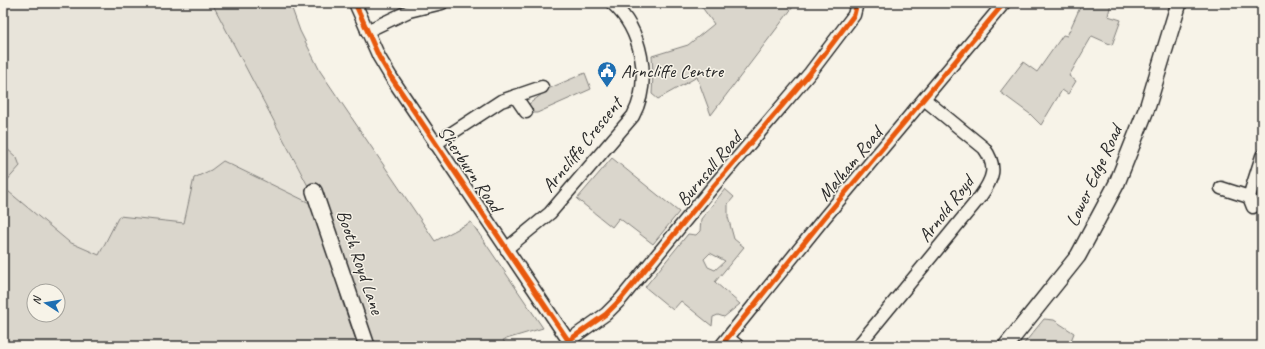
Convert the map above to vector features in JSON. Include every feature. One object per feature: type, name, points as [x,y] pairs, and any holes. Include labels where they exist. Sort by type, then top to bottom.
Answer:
[{"type":"street","name":"Sherburn Road","points":[[355,3],[379,57],[391,77],[570,343]]},
{"type":"street","points":[[367,31],[410,11],[442,3]]},
{"type":"street","name":"Arncliffe Crescent","points":[[506,249],[550,213],[629,121],[637,109],[643,83],[641,55],[627,20],[612,3]]},
{"type":"street","name":"Burnsall Road","points":[[570,343],[606,314],[621,299],[810,73],[854,15],[857,3]]},
{"type":"street","name":"Malham Road","points":[[725,342],[1004,3]]},
{"type":"street","name":"Lower Edge Road","points":[[1006,346],[1078,256],[1117,183],[1148,105],[1179,3]]},
{"type":"street","points":[[435,144],[502,101],[542,87]]},
{"type":"street","points":[[515,96],[526,112]]},
{"type":"street","name":"Arnold Royd","points":[[858,346],[980,197],[992,178],[993,170],[991,158],[984,148],[924,99]]},
{"type":"street","points":[[1221,188],[1251,202],[1262,156]]},
{"type":"street","name":"Booth Royd Lane","points":[[314,191],[367,346]]},
{"type":"street","points":[[725,342],[738,346]]},
{"type":"shaded area","points":[[3,3],[212,3],[318,207],[223,161],[211,170],[194,179],[184,223],[119,216],[99,255],[69,242],[3,187]]},
{"type":"shaded area","points":[[212,3],[290,3],[300,31],[320,71],[435,241],[471,222],[543,328],[503,340],[507,346],[372,346],[309,188]]},
{"type":"shaded area","points":[[699,3],[796,3],[711,115],[697,77],[658,99],[652,94],[652,56],[688,45],[714,24]]},
{"type":"shaded area","points":[[1082,3],[1111,3],[1108,16],[1121,20],[1112,45],[1092,36],[1069,76],[1076,81],[1068,94],[1062,90],[1041,125],[1030,114],[1000,92],[1023,62],[1037,72],[1063,35],[1067,36]]},
{"type":"shaded area","points":[[585,73],[591,89],[537,113],[531,113],[528,107],[529,104],[550,88]]},
{"type":"shaded area","points":[[3,145],[17,158],[20,166],[4,184]]},
{"type":"shaded area","points":[[612,158],[679,212],[653,244],[619,218],[612,227],[577,199]]},
{"type":"shaded area","points":[[223,161],[318,207],[342,301],[358,346],[3,346],[3,187],[69,242],[99,255],[119,216],[184,223],[194,178],[211,170]]},
{"type":"shaded area","points":[[725,189],[734,197],[728,204],[728,217],[734,239],[744,247],[715,282],[740,304],[724,317],[718,315],[713,317],[712,326],[681,301],[673,310],[645,287],[688,234],[696,235],[700,231],[701,219]],"holes":[[[710,253],[725,261],[715,270],[708,267],[704,259]]]},
{"type":"shaded area","points":[[1044,319],[1054,320],[1074,333],[1069,346],[1022,346]]},
{"type":"cycle path","points":[[355,3],[379,57],[391,77],[572,346]]},
{"type":"cycle path","points":[[568,341],[606,314],[621,299],[711,189],[810,73],[854,15],[857,3]]},
{"type":"cycle path","points":[[721,346],[825,217],[1004,3]]},
{"type":"place","name":"Arncliffe Centre","points":[[607,88]]}]
